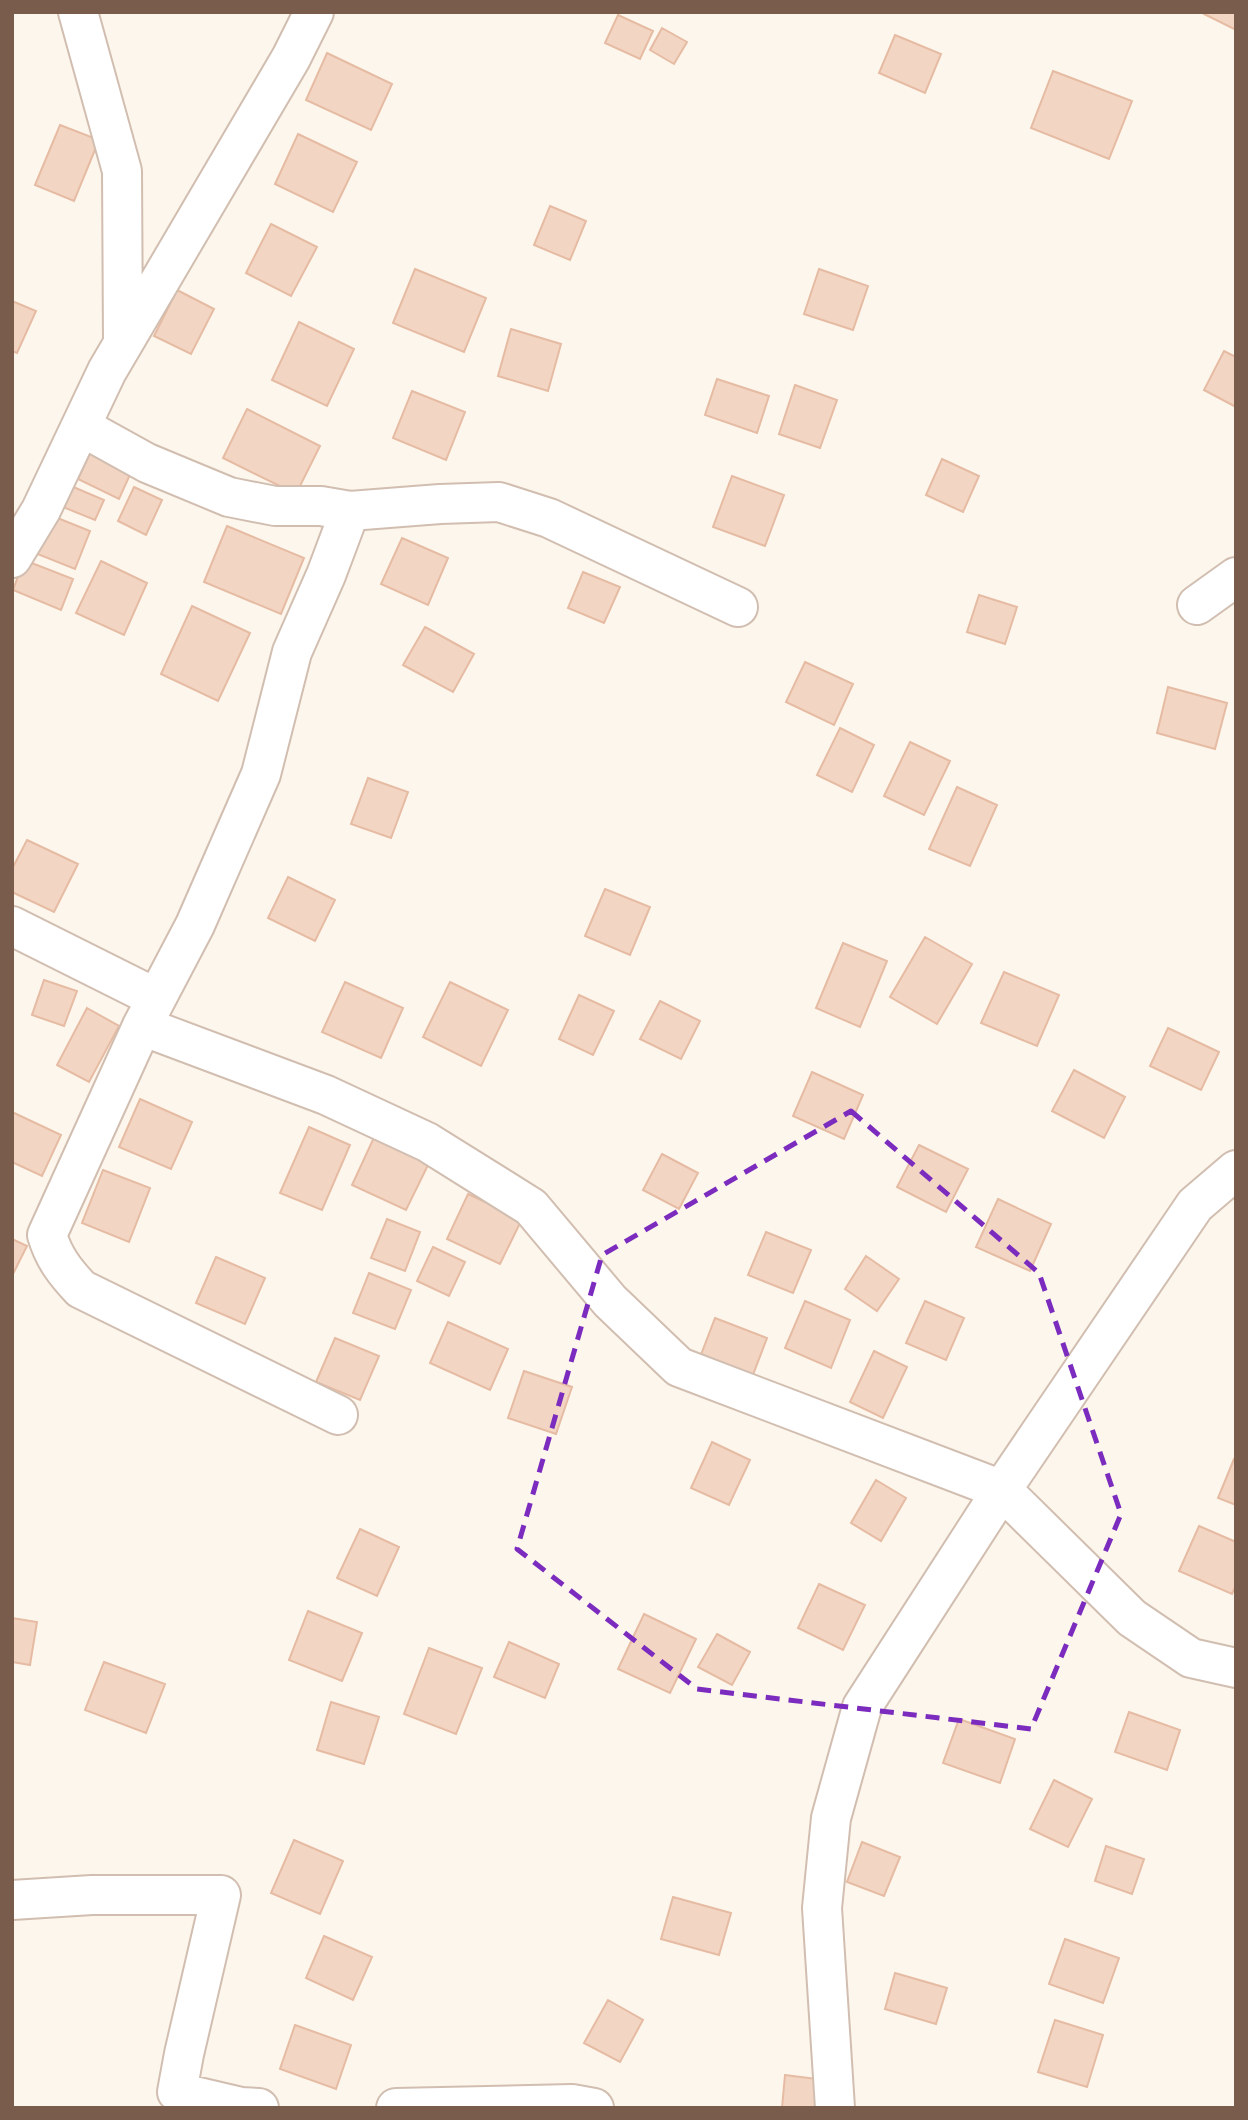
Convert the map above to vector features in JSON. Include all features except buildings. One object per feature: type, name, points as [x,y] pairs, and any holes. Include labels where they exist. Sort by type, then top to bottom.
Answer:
[{"type":"street","points":[[78,12],[122,171],[124,342]]},
{"type":"street","points":[[12,558],[41,510],[107,371],[290,58],[314,12]]},
{"type":"street","points":[[82,428],[147,463],[229,497],[275,506],[321,506],[349,511],[499,502],[549,518],[738,607]]},
{"type":"street","points":[[338,1415],[81,1289],[62,1268],[52,1252],[47,1235],[149,1012],[195,925],[261,774],[292,652],[326,575],[349,511]]},
{"type":"street","points":[[1197,605],[1236,577]]},
{"type":"street","points":[[12,926],[149,1012],[427,1142],[531,1207],[610,1301],[679,1367],[1002,1490],[1132,1618],[1191,1658],[1236,1668]]},
{"type":"street","points":[[835,2108],[822,1909],[831,1818],[862,1707],[1002,1490],[1195,1205],[1236,1170]]},
{"type":"street","points":[[12,1900],[92,1895],[221,1895],[175,2100],[259,2108]]},
{"type":"street","points":[[397,2108],[572,2104],[594,2108]]},
{"type":"highlighted area","points":[[851,1111],[1039,1273],[1121,1514],[1031,1729],[697,1689],[517,1549],[602,1255]]}]
